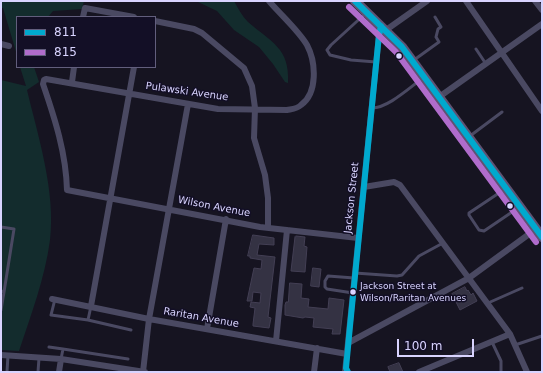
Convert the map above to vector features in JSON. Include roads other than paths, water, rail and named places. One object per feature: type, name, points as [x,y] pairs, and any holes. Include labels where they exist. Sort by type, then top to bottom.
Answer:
[{"type":"main road","points":[[356,1],[402,47],[539,233]]},
{"type":"street","name":"Pulawski Avenue","points":[[67,190],[67,172],[56,120],[43,84],[44,80],[49,78],[218,109],[255,108],[287,110],[296,108],[306,101],[310,94],[313,82],[313,65],[307,45],[269,1]]},
{"type":"street","points":[[384,28],[427,1]]},
{"type":"street","points":[[466,1],[542,111]]},
{"type":"street","points":[[535,1],[542,10]]},
{"type":"street","points":[[83,16],[85,8],[129,16]]},
{"type":"street","points":[[156,21],[194,28],[244,68],[252,86],[255,108],[254,138],[265,175],[268,198],[268,228]]},
{"type":"street","points":[[439,97],[542,24]]},
{"type":"street","name":"Jackson Street","points":[[346,371],[354,275],[376,62],[379,35],[384,28]]},
{"type":"street","points":[[1,44],[9,46]]},
{"type":"street","points":[[72,82],[74,68]]},
{"type":"street","points":[[91,306],[134,68]]},
{"type":"street","points":[[1,354],[61,360],[144,372],[149,319],[188,104]]},
{"type":"street","points":[[364,187],[394,182],[400,185],[510,334],[527,372]]},
{"type":"street","name":"Wilson Avenue","points":[[67,190],[111,197],[268,228],[358,238]]},
{"type":"street","points":[[207,329],[226,219]]},
{"type":"street","points":[[276,341],[287,230]]},
{"type":"street","points":[[348,343],[469,278],[539,233]]},
{"type":"street","name":"Raritan Avenue","points":[[54,299],[149,319],[347,354]]},
{"type":"street","points":[[419,372],[510,334]]},
{"type":"street","points":[[314,372],[317,348]]},
{"type":"street","points":[[59,372],[61,360]]},
{"type":"lane","points":[[367,12],[327,50],[330,55],[351,60],[376,62]]},
{"type":"lane","points":[[412,62],[440,42],[436,37],[438,29],[441,27],[435,17]]},
{"type":"lane","points":[[476,49],[486,64]]},
{"type":"lane","points":[[372,108],[378,108],[401,95],[424,77]]},
{"type":"lane","points":[[469,137],[502,112]]},
{"type":"lane","points":[[506,188],[469,213],[479,230],[484,231],[520,206]]},
{"type":"lane","points":[[1,227],[14,229],[1,310]]},
{"type":"lane","points":[[353,293],[330,290],[325,287],[325,280],[328,276],[402,275],[419,256],[443,243]]},
{"type":"lane","points":[[488,303],[522,288]]},
{"type":"lane","points":[[54,299],[51,315],[88,320],[131,330]]},
{"type":"lane","points":[[88,320],[91,306]]},
{"type":"lane","points":[[515,345],[542,336]]},
{"type":"lane","points":[[492,342],[501,362],[500,372]]},
{"type":"lane","points":[[49,347],[128,359]]},
{"type":"lane","points":[[61,360],[63,349]]},
{"type":"lane","points":[[7,372],[8,355]]},
{"type":"lane","points":[[38,372],[39,358]]},
{"type":"place","name":"Jackson Street at Wilson/Raritan Avenues","points":[[353,292]]}]
